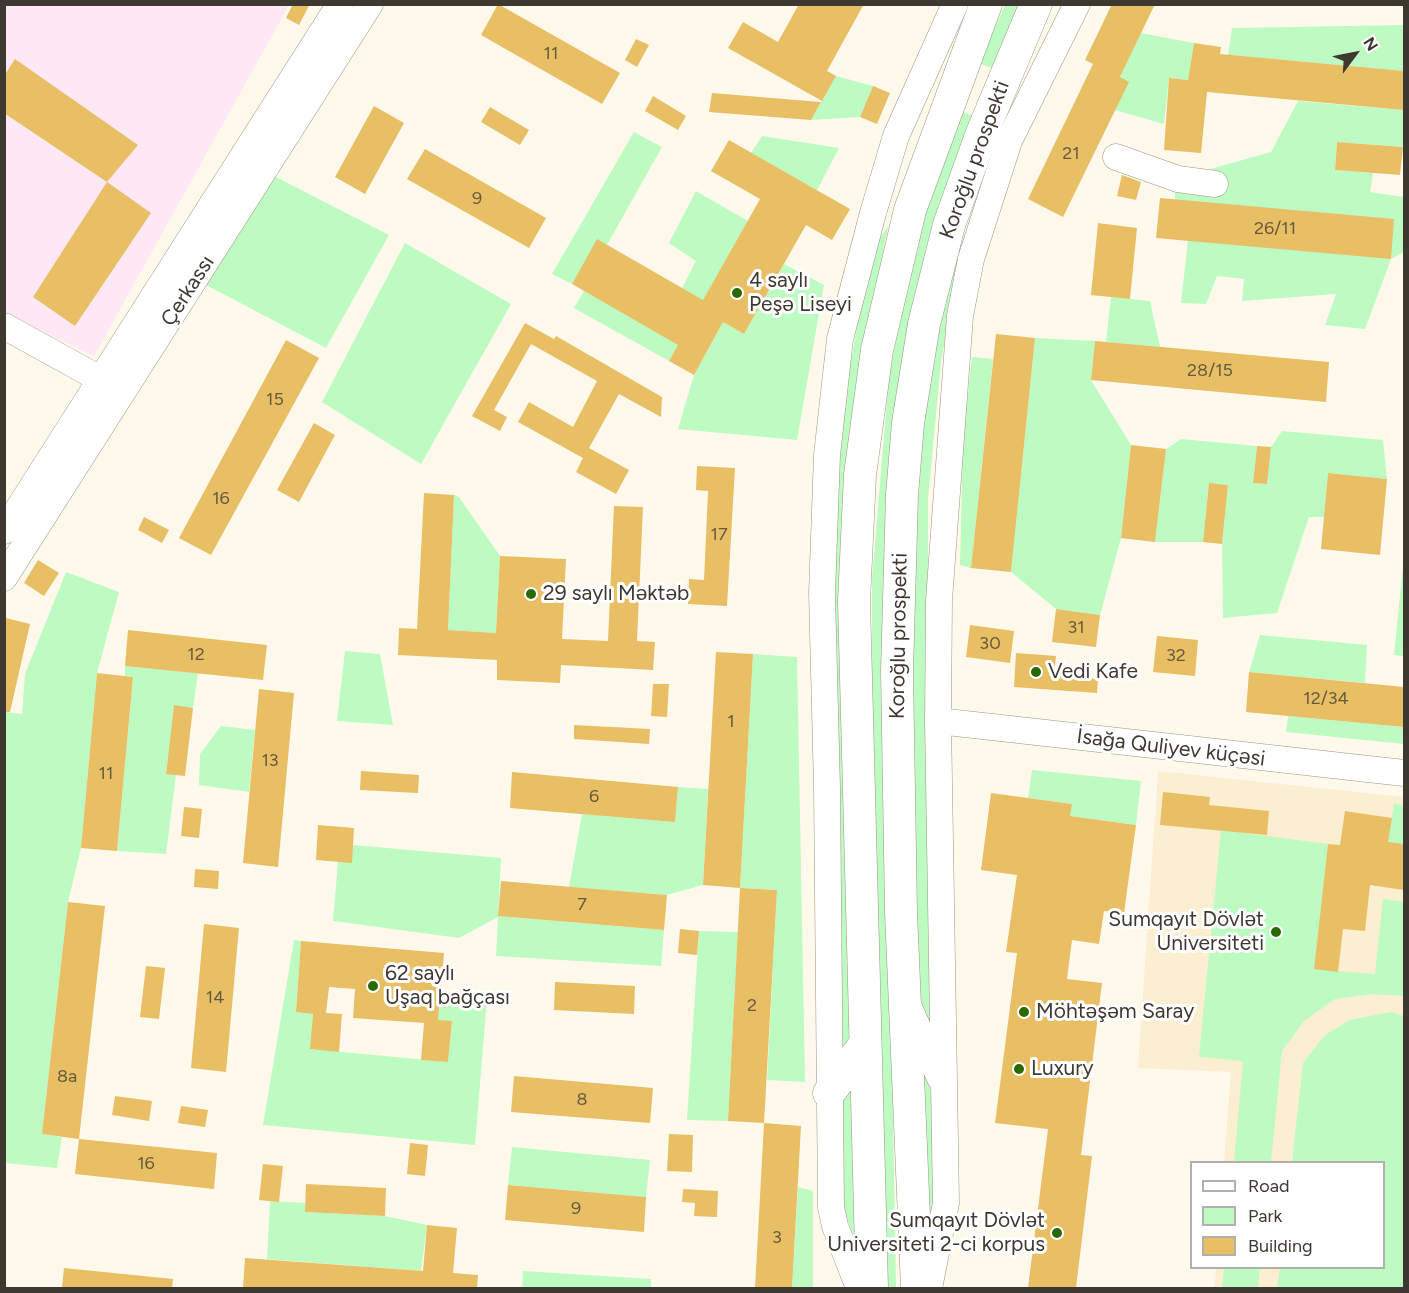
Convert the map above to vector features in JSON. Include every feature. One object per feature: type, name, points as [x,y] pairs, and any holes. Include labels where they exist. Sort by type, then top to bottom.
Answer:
[{"type":"main road","name":"Koroğlu prospekti","points":[[872,1288],[854,601],[860,475],[877,350],[910,210],[986,4]]},
{"type":"main road","name":"Koroğlu prospekti","points":[[917,1288],[897,671],[902,495],[908,423],[924,324],[949,225],[982,133],[1036,4]]},
{"type":"main road","points":[[829,1093],[865,1044]]},
{"type":"street","name":"Çerkassı","points":[[4,531],[292,84],[340,4]]},
{"type":"street","name":"Çerkassı","points":[[4,578],[370,4]]},
{"type":"street","points":[[859,1288],[835,1226],[831,1207],[827,788],[822,593],[826,471],[840,339],[873,213],[896,136],[955,4]]},
{"type":"street","points":[[929,1288],[946,1203],[938,721],[940,588],[960,316],[971,259],[1009,141],[1077,4]]},
{"type":"street","points":[[1116,157],[1178,179],[1215,184]]},
{"type":"street","points":[[4,326],[100,379]]},
{"type":"street","name":"İsağa Quliyev küçəsi","points":[[938,721],[1404,773]]},
{"type":"street","points":[[906,1000],[944,1087]]},
{"type":"shaded area","points":[[5,5],[289,5],[94,356],[5,314]]},
{"type":"shaded area","name":"Sumqayıt Dövlət Universiteti","points":[[1158,771],[1404,797],[1404,1288],[1214,1288],[1216,1269],[1385,1269],[1385,1161],[1224,1161],[1231,1072],[1138,1068]]},
{"type":"green space","points":[[1005,5],[1022,5],[994,69],[979,63]]},
{"type":"green space","points":[[1404,25],[1404,71],[1228,55],[1232,28]]},
{"type":"green space","points":[[1141,33],[1194,43],[1188,80],[1169,78],[1164,124],[1115,110],[1120,77]]},
{"type":"green space","points":[[836,76],[873,86],[860,117],[811,120]]},
{"type":"green space","points":[[1298,101],[1404,110],[1404,147],[1337,142],[1335,170],[1373,173],[1370,192],[1404,197],[1404,252],[1391,259],[1365,329],[1325,325],[1336,294],[1242,301],[1244,279],[1217,276],[1206,304],[1181,303],[1188,240],[1175,199],[1175,179],[1271,152]]},
{"type":"green space","points":[[960,111],[974,116],[929,237],[901,375],[884,576],[896,1288],[883,1288],[872,785],[872,579],[889,376],[916,237]]},
{"type":"green space","points":[[634,132],[662,147],[607,245],[597,240],[572,284],[552,274]]},
{"type":"green space","points":[[762,136],[839,148],[817,190],[751,153]]},
{"type":"green space","points":[[274,176],[389,235],[326,348],[206,285]]},
{"type":"green space","points":[[696,191],[748,221],[669,361],[574,308],[584,291],[667,338],[682,288],[696,261],[669,243]]},
{"type":"green space","points":[[888,226],[853,420],[852,1037],[838,1059],[834,591],[838,479],[843,409],[869,255]]},
{"type":"green space","points":[[963,241],[941,362],[928,498],[928,746],[933,1040],[918,994],[913,753],[914,497],[935,327],[950,268]]},
{"type":"green space","points":[[405,243],[511,304],[421,464],[322,402]]},
{"type":"green space","points":[[784,264],[824,285],[797,440],[678,429],[694,375],[723,322],[744,334]]},
{"type":"green space","points":[[1111,297],[1150,301],[1160,347],[1106,342]]},
{"type":"green space","points":[[1035,338],[1095,341],[1091,380],[1131,445],[1121,538],[1100,615],[1056,609],[1011,572]]},
{"type":"green space","points":[[972,357],[993,359],[971,568],[960,565],[963,437]]},
{"type":"green space","points":[[1282,431],[1383,440],[1387,479],[1328,473],[1324,517],[1309,517],[1277,613],[1223,618],[1222,544],[1228,485],[1209,483],[1203,542],[1155,542],[1166,449],[1181,439],[1257,446],[1253,483],[1267,484],[1271,447]]},
{"type":"green space","points":[[454,495],[459,497],[500,556],[496,633],[448,630]]},
{"type":"green space","points":[[1404,556],[1404,656],[1394,655]]},
{"type":"green space","points":[[66,572],[119,592],[97,673],[81,848],[68,902],[42,1134],[62,1137],[57,1168],[5,1163],[5,712],[22,714],[25,674]]},
{"type":"green space","points":[[1260,635],[1367,645],[1365,683],[1249,672]]},
{"type":"green space","points":[[345,651],[380,654],[393,725],[337,721]]},
{"type":"green space","points":[[753,654],[797,657],[805,1082],[767,1080],[777,890],[740,888]]},
{"type":"green space","points":[[125,666],[198,673],[193,708],[174,706],[166,773],[176,775],[166,854],[117,851],[133,677],[125,676]]},
{"type":"green space","points":[[1288,716],[1404,727],[1404,744],[1286,732]]},
{"type":"green space","points":[[221,726],[255,730],[249,792],[199,785],[200,754]]},
{"type":"green space","points":[[1032,770],[1141,781],[1136,825],[1070,816],[1071,804],[1028,798]]},
{"type":"green space","points":[[678,787],[708,789],[703,885],[667,895],[569,887],[582,814],[675,822]]},
{"type":"green space","points":[[1394,804],[1404,805],[1404,844],[1392,842],[1387,847]]},
{"type":"green space","points":[[1221,830],[1328,844],[1314,969],[1375,974],[1383,899],[1404,902],[1404,996],[1373,994],[1335,999],[1304,1021],[1282,1051],[1271,1161],[1234,1161],[1243,1061],[1199,1057]]},
{"type":"green space","points":[[353,845],[501,858],[498,916],[664,930],[661,966],[496,956],[498,917],[459,938],[333,921],[338,862]]},
{"type":"green space","points":[[699,931],[738,932],[728,1121],[687,1120]]},
{"type":"green space","points":[[294,940],[301,941],[296,1012],[313,1014],[311,1049],[448,1062],[452,1022],[438,1020],[440,995],[487,998],[475,1145],[263,1125]]},
{"type":"green space","points":[[1390,1012],[1404,1016],[1404,1288],[1277,1288],[1280,1269],[1385,1269],[1385,1161],[1292,1161],[1303,1063],[1325,1035],[1350,1020]]},
{"type":"green space","points":[[921,1065],[936,1103],[939,1203],[924,1248]]},
{"type":"green space","points":[[852,1073],[855,1241],[842,1203],[842,1094]]},
{"type":"green space","points":[[512,1147],[650,1160],[646,1197],[508,1185]]},
{"type":"green space","points":[[798,1187],[813,1191],[813,1288],[792,1288]]},
{"type":"green space","points":[[270,1201],[305,1203],[305,1212],[385,1216],[427,1225],[421,1271],[267,1259]]},
{"type":"green space","points":[[1224,1269],[1260,1269],[1258,1288],[1222,1288]]},
{"type":"green space","points":[[523,1271],[651,1279],[651,1288],[522,1288]]},
{"type":"building","points":[[293,4],[310,4],[299,25],[286,18]]},
{"type":"building","points":[[498,4],[620,73],[602,104],[481,35]]},
{"type":"building","points":[[799,4],[864,4],[827,71],[836,76],[822,101],[728,48],[743,22],[778,42]]},
{"type":"building","points":[[1112,4],[1155,4],[1120,77],[1129,82],[1063,217],[1028,199],[1093,64],[1085,60]]},
{"type":"building","points":[[636,39],[649,45],[637,67],[625,60]]},
{"type":"building","points":[[1194,43],[1221,47],[1220,54],[1404,71],[1404,110],[1207,92],[1201,153],[1164,150],[1169,78],[1188,80]]},
{"type":"building","points":[[15,59],[138,145],[107,182],[4,113],[4,76]]},
{"type":"building","points":[[873,86],[890,93],[877,124],[860,117]]},
{"type":"building","points":[[712,93],[821,102],[811,120],[709,112]]},
{"type":"building","points":[[653,96],[686,116],[678,130],[645,111]]},
{"type":"building","points":[[374,106],[404,123],[365,194],[335,177]]},
{"type":"building","points":[[490,107],[529,130],[520,145],[481,122]]},
{"type":"building","points":[[729,140],[850,209],[832,240],[806,225],[744,334],[723,322],[694,375],[669,361],[678,345],[572,284],[597,239],[703,300],[760,199],[711,171]]},
{"type":"building","points":[[1337,142],[1403,147],[1400,175],[1335,170]]},
{"type":"building","points":[[425,149],[546,218],[529,248],[407,179]]},
{"type":"building","points":[[1122,175],[1141,182],[1136,200],[1117,196]]},
{"type":"building","points":[[107,182],[151,213],[75,326],[33,297]]},
{"type":"building","points":[[1160,198],[1394,219],[1391,259],[1156,238]]},
{"type":"building","points":[[1098,223],[1137,228],[1130,299],[1091,295]]},
{"type":"building","points":[[525,323],[554,339],[556,336],[662,397],[661,417],[619,394],[589,448],[629,470],[616,494],[576,472],[583,458],[518,422],[529,402],[573,427],[597,381],[531,344],[494,410],[507,417],[500,431],[472,416]]},
{"type":"building","points":[[996,334],[1035,338],[1011,572],[971,568]]},
{"type":"building","points":[[286,340],[319,358],[211,555],[179,538]]},
{"type":"building","points":[[1095,341],[1329,362],[1326,402],[1091,380]]},
{"type":"building","points":[[314,423],[335,435],[299,502],[277,490]]},
{"type":"building","points":[[1131,445],[1166,449],[1155,542],[1121,538]]},
{"type":"building","points":[[1257,446],[1271,447],[1267,484],[1253,483]]},
{"type":"building","points":[[697,466],[735,468],[727,606],[688,604],[689,579],[704,580],[708,491],[696,490]]},
{"type":"building","points":[[1328,473],[1387,479],[1380,555],[1321,549]]},
{"type":"building","points":[[1209,483],[1228,485],[1222,544],[1203,542]]},
{"type":"building","name":"29 saylı Məktəb","points":[[424,493],[454,495],[448,630],[496,633],[500,556],[566,559],[562,639],[608,641],[614,506],[643,507],[637,641],[655,642],[653,670],[561,665],[560,683],[497,680],[497,660],[398,655],[399,628],[417,629]]},
{"type":"building","points":[[144,517],[169,530],[162,543],[138,530]]},
{"type":"building","points":[[38,560],[59,573],[44,596],[24,583]]},
{"type":"building","points":[[1056,609],[1100,615],[1096,647],[1052,642]]},
{"type":"building","points":[[6,618],[30,624],[10,712],[4,712]]},
{"type":"building","points":[[970,625],[1014,631],[1010,663],[966,657]]},
{"type":"building","points":[[128,630],[267,645],[263,680],[125,666]]},
{"type":"building","points":[[1157,636],[1198,640],[1195,676],[1153,672]]},
{"type":"building","points":[[716,652],[753,654],[740,888],[703,885]]},
{"type":"building","points":[[1016,653],[1056,656],[1054,675],[1098,679],[1097,693],[1014,687]]},
{"type":"building","points":[[1249,672],[1404,687],[1404,727],[1246,712]]},
{"type":"building","points":[[97,673],[133,677],[117,851],[81,848]]},
{"type":"building","points":[[653,684],[669,684],[667,717],[651,716]]},
{"type":"building","points":[[259,689],[294,693],[278,867],[243,863]]},
{"type":"building","points":[[174,705],[193,708],[185,776],[166,774]]},
{"type":"building","points":[[574,725],[650,729],[649,744],[574,739]]},
{"type":"building","points":[[361,771],[419,775],[418,793],[360,790]]},
{"type":"building","points":[[512,772],[678,787],[675,822],[510,808]]},
{"type":"building","points":[[1163,792],[1210,797],[1209,805],[1269,811],[1267,835],[1160,825]]},
{"type":"building","points":[[991,793],[1072,804],[1070,816],[1136,825],[1124,913],[1104,911],[1099,944],[1072,940],[1067,979],[1102,983],[1081,1155],[1092,1156],[1076,1288],[1028,1288],[1048,1129],[995,1123],[1017,953],[1006,952],[1017,875],[981,870]]},
{"type":"building","points":[[184,807],[202,809],[199,838],[181,836]]},
{"type":"building","points":[[1345,811],[1392,818],[1388,842],[1404,844],[1404,890],[1370,885],[1365,931],[1343,929],[1338,972],[1314,969],[1328,844],[1340,845]]},
{"type":"building","points":[[318,825],[354,828],[352,863],[316,860]]},
{"type":"building","points":[[195,869],[219,871],[218,889],[194,887]]},
{"type":"building","points":[[501,881],[667,895],[664,930],[498,916]]},
{"type":"building","points":[[740,888],[777,890],[764,1123],[728,1121]]},
{"type":"building","points":[[68,902],[105,906],[79,1139],[42,1134]]},
{"type":"building","points":[[204,924],[239,928],[226,1072],[191,1068]]},
{"type":"building","points":[[680,929],[699,931],[697,955],[678,953]]},
{"type":"building","name":"62 saylı Uşaq bağçası","points":[[301,941],[444,953],[438,1020],[452,1021],[448,1062],[421,1060],[424,1023],[353,1018],[355,989],[329,987],[326,1013],[342,1014],[339,1052],[310,1049],[313,1014],[296,1012]]},
{"type":"building","points":[[146,966],[165,968],[159,1019],[140,1017]]},
{"type":"building","points":[[555,982],[635,986],[634,1014],[554,1010]]},
{"type":"building","points":[[514,1076],[653,1088],[650,1123],[511,1112]]},
{"type":"building","points":[[115,1096],[152,1101],[149,1121],[112,1115]]},
{"type":"building","points":[[181,1106],[208,1110],[205,1127],[178,1123]]},
{"type":"building","points":[[764,1123],[801,1126],[792,1288],[755,1288]]},
{"type":"building","points":[[669,1134],[693,1135],[692,1172],[667,1171]]},
{"type":"building","points":[[79,1139],[217,1153],[214,1189],[75,1174]]},
{"type":"building","points":[[410,1143],[428,1145],[425,1176],[407,1174]]},
{"type":"building","points":[[263,1164],[283,1166],[279,1202],[259,1200]]},
{"type":"building","points":[[306,1184],[386,1188],[385,1216],[305,1212]]},
{"type":"building","points":[[508,1185],[646,1197],[644,1232],[505,1220]]},
{"type":"building","points":[[683,1189],[718,1191],[717,1217],[694,1216],[695,1203],[682,1202]]},
{"type":"building","points":[[427,1225],[457,1228],[453,1273],[478,1275],[477,1288],[243,1288],[245,1258],[423,1271]]},
{"type":"building","points":[[64,1268],[173,1279],[172,1288],[62,1288]]},
{"type":"place","name":"4 saylı Peşə Liseyi","points":[[737,293]]},
{"type":"place","name":"29 saylı Məktəb","points":[[531,594]]},
{"type":"place","name":"Vedi Kafe","points":[[1036,672]]},
{"type":"place","name":"Sumqayıt Dövlət Universiteti","points":[[1276,932]]},
{"type":"place","name":"62 saylı Uşaq bağçası","points":[[373,986]]},
{"type":"place","name":"Möhtəşəm Saray","points":[[1024,1012]]},
{"type":"place","name":"Luxury","points":[[1019,1069]]},
{"type":"place","name":"Sumqayıt Dövlət Universiteti 2-ci korpus","points":[[1057,1233]]}]
